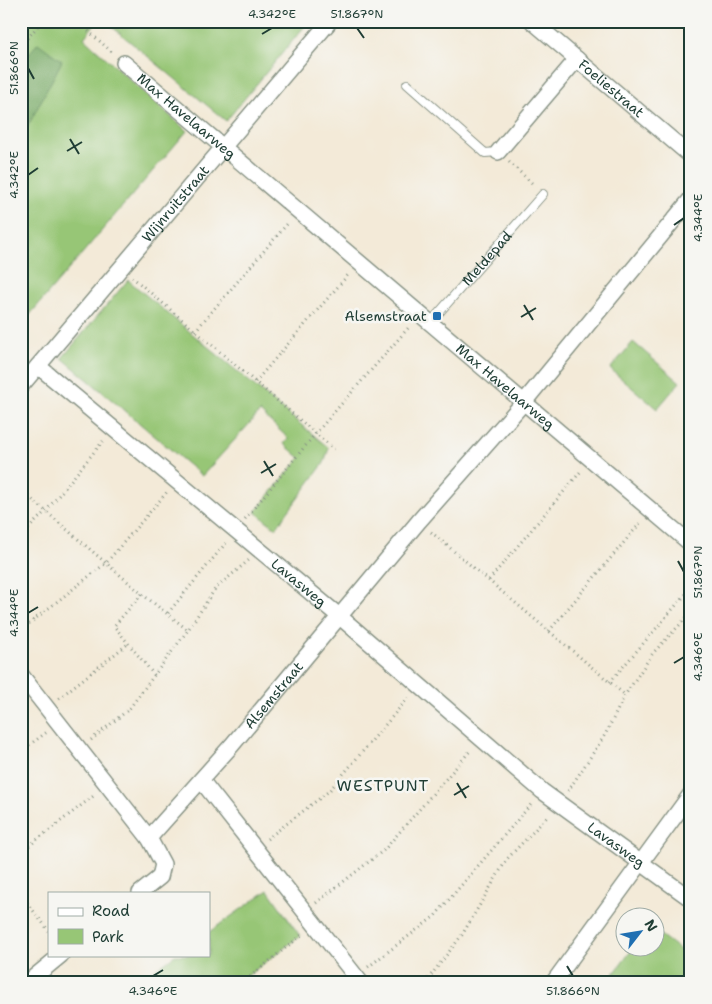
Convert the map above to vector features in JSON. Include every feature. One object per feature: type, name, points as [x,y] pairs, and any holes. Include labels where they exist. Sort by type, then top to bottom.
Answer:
[{"type":"street","name":"Wijnruitstraat","points":[[21,386],[330,21]]},
{"type":"street","name":"Foeliestraat","points":[[532,21],[550,27],[577,59],[691,156]]},
{"type":"street","points":[[498,152],[577,59]]},
{"type":"street","name":"Max Havelaarweg","points":[[124,64],[691,544]]},
{"type":"street","name":"Alsemstraat","points":[[149,838],[201,780],[419,522],[524,402],[691,199]]},
{"type":"street","name":"Lavasweg","points":[[38,366],[175,482],[339,616],[542,791],[691,899]]},
{"type":"street","points":[[21,675],[149,838],[164,864],[160,877],[141,892]]},
{"type":"street","points":[[201,780],[316,924],[358,980]]},
{"type":"street","points":[[553,983],[691,794]]},
{"type":"street","points":[[27,983],[60,956]]},
{"type":"lane","points":[[407,84],[485,153],[498,152]]},
{"type":"lane","name":"Meldepad","points":[[426,319],[543,194]]},
{"type":"path","points":[[21,46],[42,21]]},
{"type":"path","name":"Max Havelaarweg","points":[[77,21],[124,64]]},
{"type":"path","points":[[498,152],[543,194]]},
{"type":"path","points":[[195,330],[298,211]]},
{"type":"path","points":[[255,382],[358,262]]},
{"type":"path","points":[[120,267],[334,449]]},
{"type":"path","points":[[316,433],[426,319]]},
{"type":"path","points":[[21,536],[46,511],[113,429]]},
{"type":"path","points":[[488,580],[590,460]]},
{"type":"path","points":[[21,630],[106,563],[175,482]]},
{"type":"path","points":[[21,490],[142,594],[188,630]]},
{"type":"path","points":[[549,631],[651,512]]},
{"type":"path","points":[[419,522],[625,695]]},
{"type":"path","points":[[79,749],[129,709],[188,630],[215,589],[259,551]]},
{"type":"path","points":[[610,682],[691,588]]},
{"type":"path","points":[[142,594],[114,626],[155,676]]},
{"type":"path","points":[[46,707],[129,643]]},
{"type":"path","points":[[256,848],[329,791],[419,685]]},
{"type":"path","points":[[21,751],[58,723]]},
{"type":"path","points":[[305,911],[384,850],[481,739]]},
{"type":"path","points":[[21,852],[108,785]]},
{"type":"path","points":[[358,980],[435,916],[542,791]]},
{"type":"path","points":[[21,895],[48,930]]},
{"type":"path","points":[[242,983],[316,924]]},
{"type":"green space","points":[[21,21],[97,21],[84,38],[187,131],[21,325],[21,139],[56,71],[21,112]]},
{"type":"green space","points":[[105,21],[309,21],[226,121]]},
{"type":"green space","points":[[38,43],[62,61],[21,139],[21,63]]},
{"type":"green space","points":[[128,280],[329,448],[324,463],[276,528],[255,512],[300,458],[284,444],[288,438],[260,412],[202,476],[62,358]]},
{"type":"green space","points":[[633,342],[680,382],[657,409],[610,369]]},
{"type":"green space","points":[[268,890],[300,936],[238,983],[136,983],[174,956],[210,956],[210,931]]},
{"type":"green space","points":[[664,938],[691,958],[691,963],[676,983],[607,983],[627,956],[664,956]]},
{"type":"place","name":"Alsemstraat","points":[[437,316]]},
{"type":"district","name":"WESTPUNT","points":[[383,785]]}]
